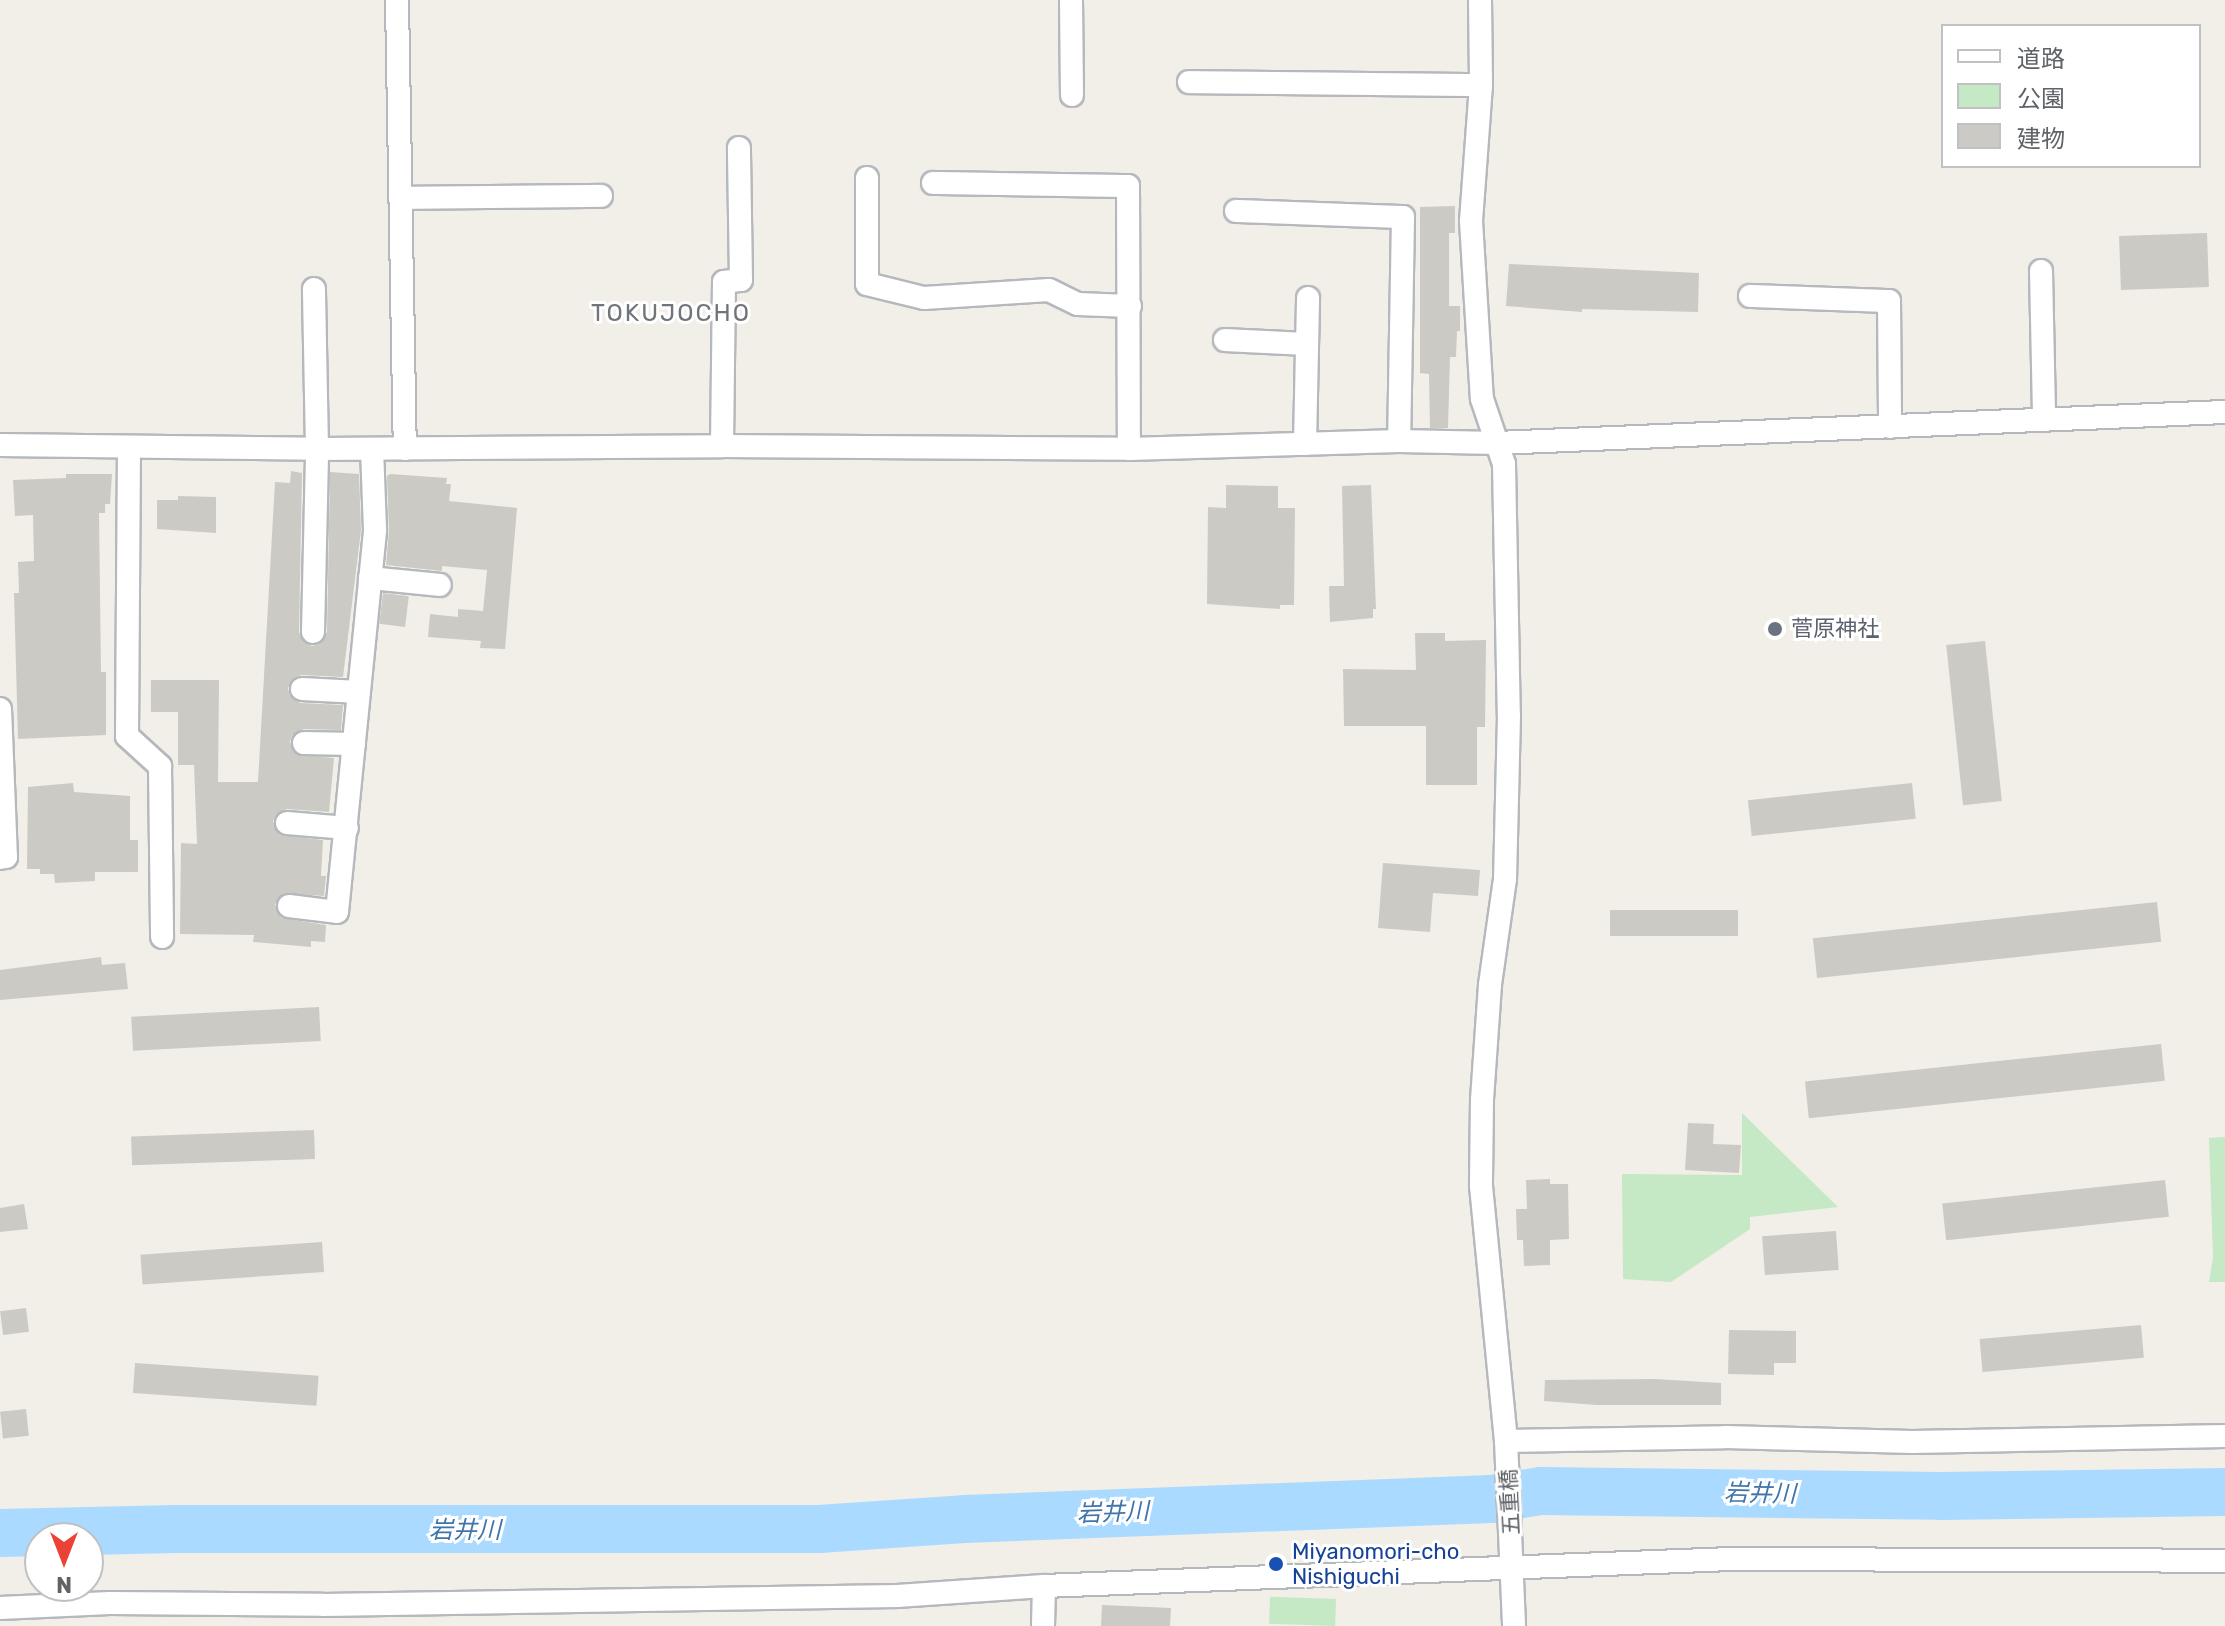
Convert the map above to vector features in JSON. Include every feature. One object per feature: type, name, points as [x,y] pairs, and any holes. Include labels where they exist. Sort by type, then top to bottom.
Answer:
[{"type":"street","points":[[397,0],[405,449]]},
{"type":"street","points":[[1071,0],[1072,95]]},
{"type":"street","name":"五重橋","points":[[1480,0],[1481,85],[1471,221],[1482,399],[1504,464],[1508,731],[1505,879],[1490,985],[1482,1100],[1481,1186],[1506,1448],[1514,1626]]},
{"type":"street","points":[[1189,82],[1481,85]]},
{"type":"street","points":[[722,446],[724,282],[741,280],[739,148]]},
{"type":"street","points":[[867,178],[867,284],[924,298],[1049,290],[1078,304],[1130,306]]},
{"type":"street","points":[[933,183],[1128,186],[1129,449]]},
{"type":"street","points":[[402,198],[601,196]]},
{"type":"street","points":[[1236,211],[1403,217],[1399,441]]},
{"type":"street","points":[[2041,271],[2044,420]]},
{"type":"street","points":[[313,632],[317,449],[314,289]]},
{"type":"street","points":[[1750,296],[1889,301],[1890,427]]},
{"type":"street","points":[[1305,444],[1308,298]]},
{"type":"street","points":[[1225,340],[1306,344]]},
{"type":"street","points":[[0,445],[317,449],[722,446],[1129,449],[1399,441],[1497,443],[2225,412]]},
{"type":"street","points":[[129,447],[127,736],[160,766],[162,937]]},
{"type":"street","points":[[289,906],[337,912],[375,530],[372,449]]},
{"type":"street","points":[[370,578],[440,585]]},
{"type":"street","points":[[302,689],[359,692]]},
{"type":"street","points":[[0,709],[6,857],[0,858]]},
{"type":"street","points":[[304,743],[354,744]]},
{"type":"street","points":[[287,823],[347,828]]},
{"type":"street","points":[[1506,1448],[1725,1437],[1912,1442],[2225,1436]]},
{"type":"street","points":[[0,1608],[110,1615],[323,1605],[881,1596],[1512,1558],[2225,1561]]},
{"type":"street","points":[[1043,1626],[1044,1586]]},
{"type":"green space","points":[[1742,1113],[1838,1207],[1750,1217],[1750,1229],[1671,1282],[1623,1279],[1622,1174],[1742,1175]]},
{"type":"green space","points":[[2225,1137],[2225,1282],[2209,1282],[2213,1257],[2209,1138]]},
{"type":"green space","points":[[1270,1597],[1336,1599],[1335,1626],[1269,1624]]},
{"type":"building","points":[[1455,206],[1455,233],[1449,233],[1449,306],[1460,306],[1460,331],[1457,331],[1456,357],[1450,357],[1448,428],[1430,428],[1429,374],[1420,373],[1420,207]]},
{"type":"building","points":[[2207,233],[2209,287],[2121,290],[2119,236]]},
{"type":"building","points":[[1509,264],[1699,273],[1698,312],[1582,309],[1582,312],[1506,306]]},
{"type":"building","points":[[291,471],[302,473],[299,632],[305,643],[312,646],[320,644],[327,632],[330,472],[359,474],[361,530],[343,677],[302,675],[295,677],[288,688],[290,696],[300,703],[343,705],[341,730],[304,729],[292,735],[290,742],[297,755],[334,758],[329,812],[287,809],[276,814],[273,821],[280,835],[323,840],[321,876],[326,876],[324,896],[284,893],[275,904],[281,918],[326,925],[325,942],[311,941],[311,947],[253,942],[254,935],[180,934],[181,843],[197,844],[194,765],[178,765],[178,712],[151,712],[151,680],[219,680],[218,782],[258,782],[275,482],[290,483]]},
{"type":"building","points":[[66,474],[112,474],[110,504],[105,504],[105,513],[99,513],[101,672],[106,672],[106,735],[18,739],[14,593],[19,593],[18,562],[34,561],[33,515],[15,516],[13,480],[66,478]]},
{"type":"building","points":[[387,476],[447,478],[446,484],[451,484],[449,501],[517,508],[505,649],[480,648],[481,641],[428,637],[430,614],[458,617],[458,609],[483,611],[487,570],[442,566],[442,571],[386,565],[389,530]]},
{"type":"building","points":[[1226,485],[1278,486],[1278,508],[1295,508],[1294,605],[1280,605],[1280,609],[1207,604],[1208,507],[1226,508]]},
{"type":"building","points":[[1371,485],[1376,609],[1373,609],[1373,618],[1330,622],[1329,586],[1344,586],[1342,486]]},
{"type":"building","points":[[178,496],[216,497],[216,533],[157,529],[157,500],[178,500]]},
{"type":"building","points":[[383,593],[409,596],[405,627],[379,624]]},
{"type":"building","points":[[1415,633],[1445,633],[1445,641],[1486,640],[1485,727],[1477,727],[1477,785],[1426,785],[1426,726],[1344,726],[1343,669],[1416,670]]},
{"type":"building","points":[[1985,641],[2002,801],[1963,805],[1946,645]]},
{"type":"building","points":[[73,783],[74,792],[130,796],[130,840],[138,840],[138,872],[95,872],[95,881],[55,883],[54,874],[40,874],[40,869],[27,869],[28,787]]},
{"type":"building","points":[[1912,783],[1916,819],[1752,836],[1748,800]]},
{"type":"building","points":[[1383,863],[1480,870],[1478,896],[1433,893],[1430,932],[1378,928]]},
{"type":"building","points":[[2157,902],[2161,942],[1817,978],[1813,938]]},
{"type":"building","points":[[1610,910],[1738,910],[1738,936],[1610,936]]},
{"type":"building","points":[[101,957],[102,965],[125,963],[128,989],[0,1000],[0,970]]},
{"type":"building","points":[[319,1007],[321,1041],[133,1051],[131,1017]]},
{"type":"building","points":[[2161,1044],[2165,1081],[1809,1118],[1805,1081]]},
{"type":"building","points":[[1688,1123],[1714,1124],[1713,1144],[1741,1145],[1739,1173],[1685,1170]]},
{"type":"building","points":[[314,1130],[315,1159],[132,1165],[131,1136]]},
{"type":"building","points":[[1550,1179],[1550,1184],[1568,1184],[1569,1239],[1550,1240],[1550,1265],[1524,1266],[1523,1240],[1517,1240],[1516,1209],[1527,1209],[1526,1180]]},
{"type":"building","points":[[2165,1180],[2169,1217],[1946,1240],[1942,1203]]},
{"type":"building","points":[[24,1204],[28,1229],[0,1232],[0,1208]]},
{"type":"building","points":[[1836,1231],[1839,1270],[1765,1275],[1762,1236]]},
{"type":"building","points":[[322,1242],[324,1272],[143,1285],[140,1255]]},
{"type":"building","points":[[26,1308],[29,1332],[3,1335],[0,1311]]},
{"type":"building","points":[[2141,1325],[2144,1358],[1982,1372],[1980,1339]]},
{"type":"building","points":[[1729,1330],[1796,1331],[1796,1363],[1774,1363],[1774,1375],[1728,1374]]},
{"type":"building","points":[[135,1363],[319,1376],[316,1406],[133,1393]]},
{"type":"building","points":[[1655,1379],[1721,1383],[1721,1405],[1597,1405],[1544,1401],[1545,1380]]},
{"type":"building","points":[[26,1409],[29,1436],[3,1439],[0,1412]]},
{"type":"building","points":[[1102,1605],[1171,1608],[1170,1626],[1101,1626]]},
{"type":"waterway","name":"岩井川","points":[[0,1533],[176,1529],[819,1529],[964,1519],[1492,1499],[1541,1491],[1940,1496],[2225,1492]]},
{"type":"place","name":"菅原神社","points":[[1775,629]]},
{"type":"place","name":"Miyanomori-cho Nishiguchi","points":[[1276,1564]]},
{"type":"district","name":"TOKUJOCHO","points":[[671,314]]}]
